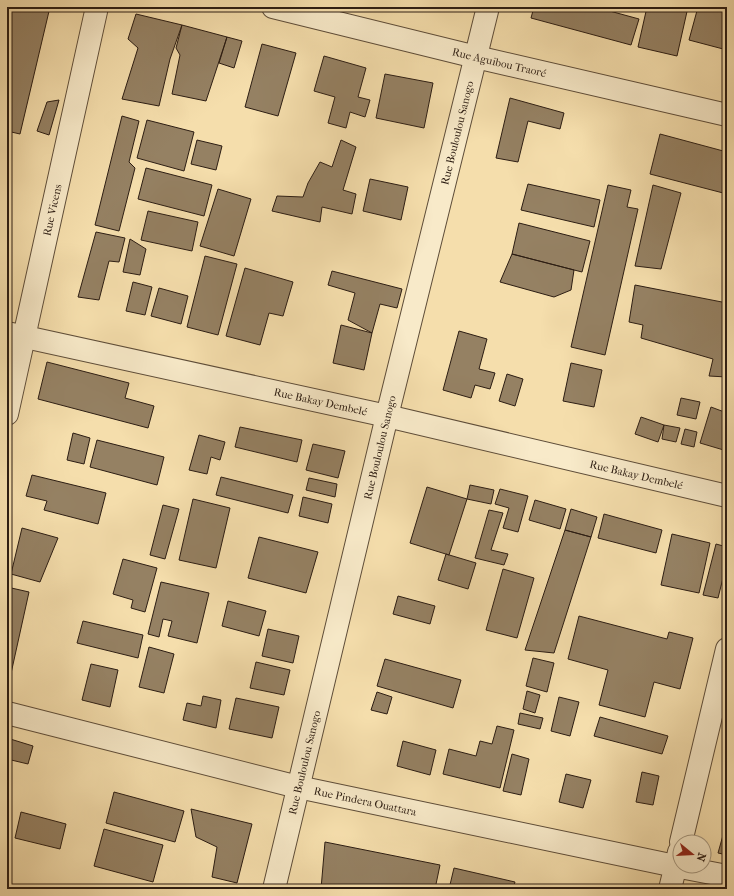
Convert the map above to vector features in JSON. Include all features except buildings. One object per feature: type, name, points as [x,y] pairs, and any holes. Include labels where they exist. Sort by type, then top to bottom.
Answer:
[{"type":"street","name":"Rue Vicens","points":[[7,414],[15,336],[97,7]]},
{"type":"street","name":"Rue Aguibou Traoré","points":[[273,7],[476,57],[727,115]]},
{"type":"street","name":"Rue Bouloulou Sanogo","points":[[274,889],[386,416],[488,7]]},
{"type":"street","name":"Rue Bakay Dembelé","points":[[15,336],[386,416],[727,496]]},
{"type":"street","points":[[683,834],[727,649]]},
{"type":"street","name":"Rue Pindera Ouattara","points":[[7,713],[298,787],[672,856]]},
{"type":"street","name":"Rue Pindera Ouattara","points":[[712,870],[727,876]]},
{"type":"street","points":[[670,889],[674,874]]}]
